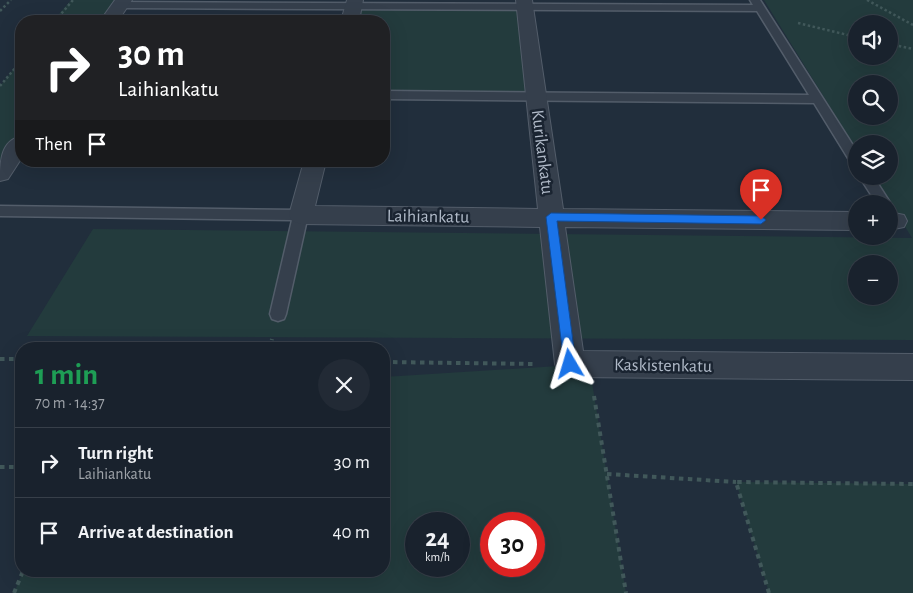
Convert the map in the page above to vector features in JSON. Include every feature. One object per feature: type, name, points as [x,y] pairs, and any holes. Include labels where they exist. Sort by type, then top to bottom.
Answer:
[{"type":"street","points":[[113,15],[123,2]]},
{"type":"street","name":"Kurikankatu","points":[[524,4],[551,217],[579,364]]},
{"type":"street","points":[[0,172],[15,151]]},
{"type":"street","points":[[301,215],[313,167]]},
{"type":"street","name":"Laihiankatu","points":[[301,215],[848,221]]},
{"type":"street","name":"Kaskistenkatu","points":[[579,364],[913,367]]},
{"type":"lane","points":[[123,2],[353,9],[524,4],[758,4],[848,147]]},
{"type":"lane","points":[[390,95],[818,99]]},
{"type":"lane","name":"Laihiankatu","points":[[0,212],[301,215]]},
{"type":"lane","points":[[278,314],[301,215]]},
{"type":"path","points":[[0,11],[11,0]]},
{"type":"path","points":[[60,15],[73,0]]},
{"type":"path","points":[[867,0],[913,25]]},
{"type":"path","points":[[758,4],[791,21],[848,35]]},
{"type":"path","points":[[898,46],[913,49]]},
{"type":"path","points":[[0,86],[15,68]]},
{"type":"path","points":[[0,359],[15,359]]},
{"type":"path","points":[[390,362],[579,364],[607,474],[626,593]]},
{"type":"path","points":[[0,467],[15,467]]},
{"type":"path","points":[[607,474],[736,482],[913,484]]},
{"type":"path","points":[[736,482],[769,593]]},
{"type":"path","points":[[14,593],[21,577]]},
{"type":"green space","points":[[71,0],[116,0],[105,15],[58,15]]},
{"type":"green space","points":[[764,0],[913,0],[913,340],[27,336],[93,229],[848,237],[848,245],[898,245],[898,238],[912,238],[898,215],[898,195],[886,195],[880,185],[898,185],[898,135],[848,136]]},
{"type":"green space","points":[[354,6],[525,7],[536,96],[390,95],[390,15],[352,15]]},
{"type":"green space","points":[[15,67],[15,139],[0,160],[0,86]]},
{"type":"green space","points":[[589,364],[626,593],[14,593],[21,577],[390,577],[390,377]]},
{"type":"green space","points":[[736,482],[913,484],[913,593],[769,593]]},
{"type":"route","points":[[570,364],[551,217],[761,220]]}]
